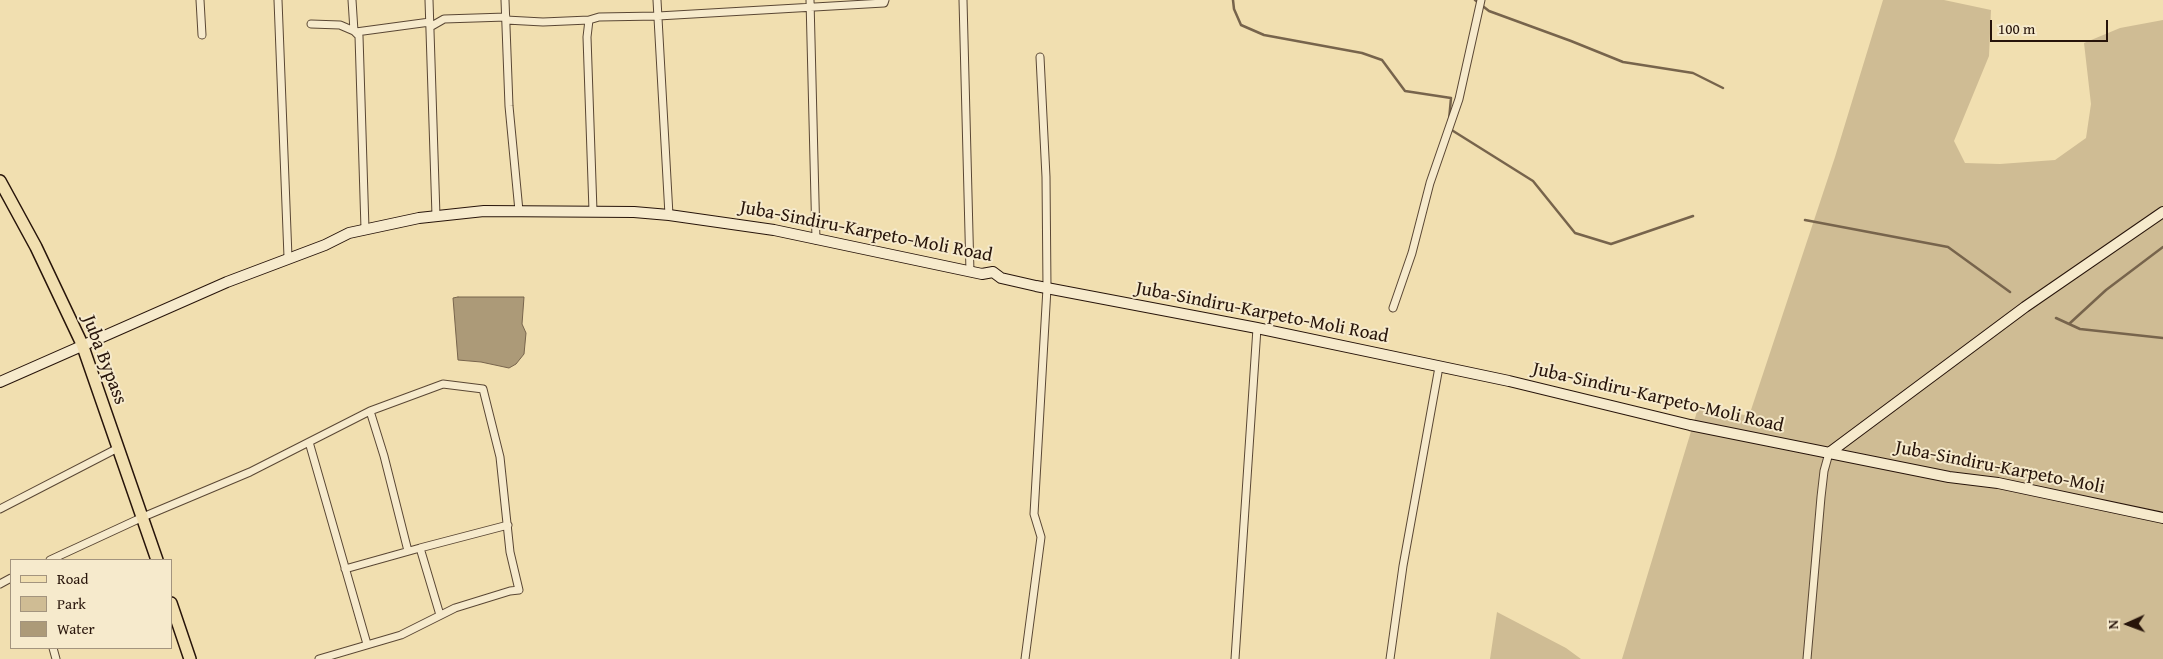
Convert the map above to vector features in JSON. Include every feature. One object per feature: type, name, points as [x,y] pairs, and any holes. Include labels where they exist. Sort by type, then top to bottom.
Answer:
[{"type":"main road","name":"Juba Bypass","points":[[0,181],[36,247],[82,344],[157,559]]},
{"type":"main road","name":"Juba-Sindiru-Karpeto-Moli Road","points":[[0,382],[82,344],[288,257],[325,245],[349,233],[436,216],[484,211],[593,212],[669,215],[774,230],[970,272],[982,274],[993,272],[1001,278],[1047,288],[1257,328],[1509,381],[1690,425],[1829,453]]},
{"type":"main road","points":[[1829,453],[2025,307],[2163,212]]},
{"type":"main road","name":"Juba-Sindiru-Karpeto-Moli","points":[[1829,453],[1949,477],[1998,483],[2163,518]]},
{"type":"main road","points":[[172,606],[190,659]]},
{"type":"street","points":[[200,0],[202,35]]},
{"type":"street","points":[[278,0],[288,257]]},
{"type":"street","points":[[352,0],[355,31],[360,46],[365,229]]},
{"type":"street","points":[[429,0],[436,216]]},
{"type":"street","points":[[506,0],[509,106],[518,211]]},
{"type":"street","points":[[657,0],[669,215]]},
{"type":"street","points":[[311,24],[332,24],[355,31],[430,25],[444,19],[455,18],[543,22],[589,20],[599,17],[658,16],[810,3],[884,3],[885,0]]},
{"type":"street","points":[[963,0],[970,272]]},
{"type":"street","points":[[1393,308],[1412,253],[1430,183],[1459,99],[1481,0]]},
{"type":"street","points":[[810,3],[816,240]]},
{"type":"street","points":[[589,20],[586,37],[593,212]]},
{"type":"street","points":[[1025,659],[1041,537],[1034,514],[1047,288],[1046,177],[1040,57]]},
{"type":"street","points":[[1235,659],[1257,328]]},
{"type":"street","points":[[1390,659],[1403,566],[1439,367]]},
{"type":"street","points":[[52,559],[143,517],[250,472],[370,410],[443,384],[483,389],[500,457],[510,552],[519,590],[510,590],[455,608],[401,635],[319,659]]},
{"type":"street","points":[[370,410],[408,551]]},
{"type":"street","points":[[309,442],[367,644]]},
{"type":"street","points":[[0,509],[118,448]]},
{"type":"street","points":[[1807,659],[1821,497],[1824,471],[1829,453]]},
{"type":"street","points":[[345,569],[508,525]]},
{"type":"street","points":[[420,548],[440,615]]},
{"type":"green space","points":[[1883,0],[1944,0],[1991,10],[1989,56],[1954,141],[1965,163],[2000,164],[2055,160],[2086,138],[2091,104],[2084,43],[2120,28],[2163,20],[2163,659],[1622,659],[1699,405],[1749,416],[1835,157]]},
{"type":"green space","points":[[1497,612],[1566,648],[1581,659],[1490,659]]},
{"type":"water","points":[[524,297],[522,324],[526,333],[524,354],[516,364],[509,368],[481,362],[458,360],[453,298]]},
{"type":"waterway","points":[[1233,0],[1234,9],[1241,25],[1264,35],[1362,53],[1382,60],[1405,91],[1451,98],[1449,120]]},
{"type":"waterway","points":[[1475,0],[1489,11],[1623,62],[1693,73],[1723,88]]},
{"type":"waterway","points":[[1450,129],[1533,181],[1575,233],[1611,244],[1693,216]]},
{"type":"waterway","points":[[1805,220],[1948,247],[2010,292]]},
{"type":"waterway","points":[[2069,324],[2106,290],[2163,247]]},
{"type":"waterway","points":[[2056,318],[2080,329],[2163,338]]}]
